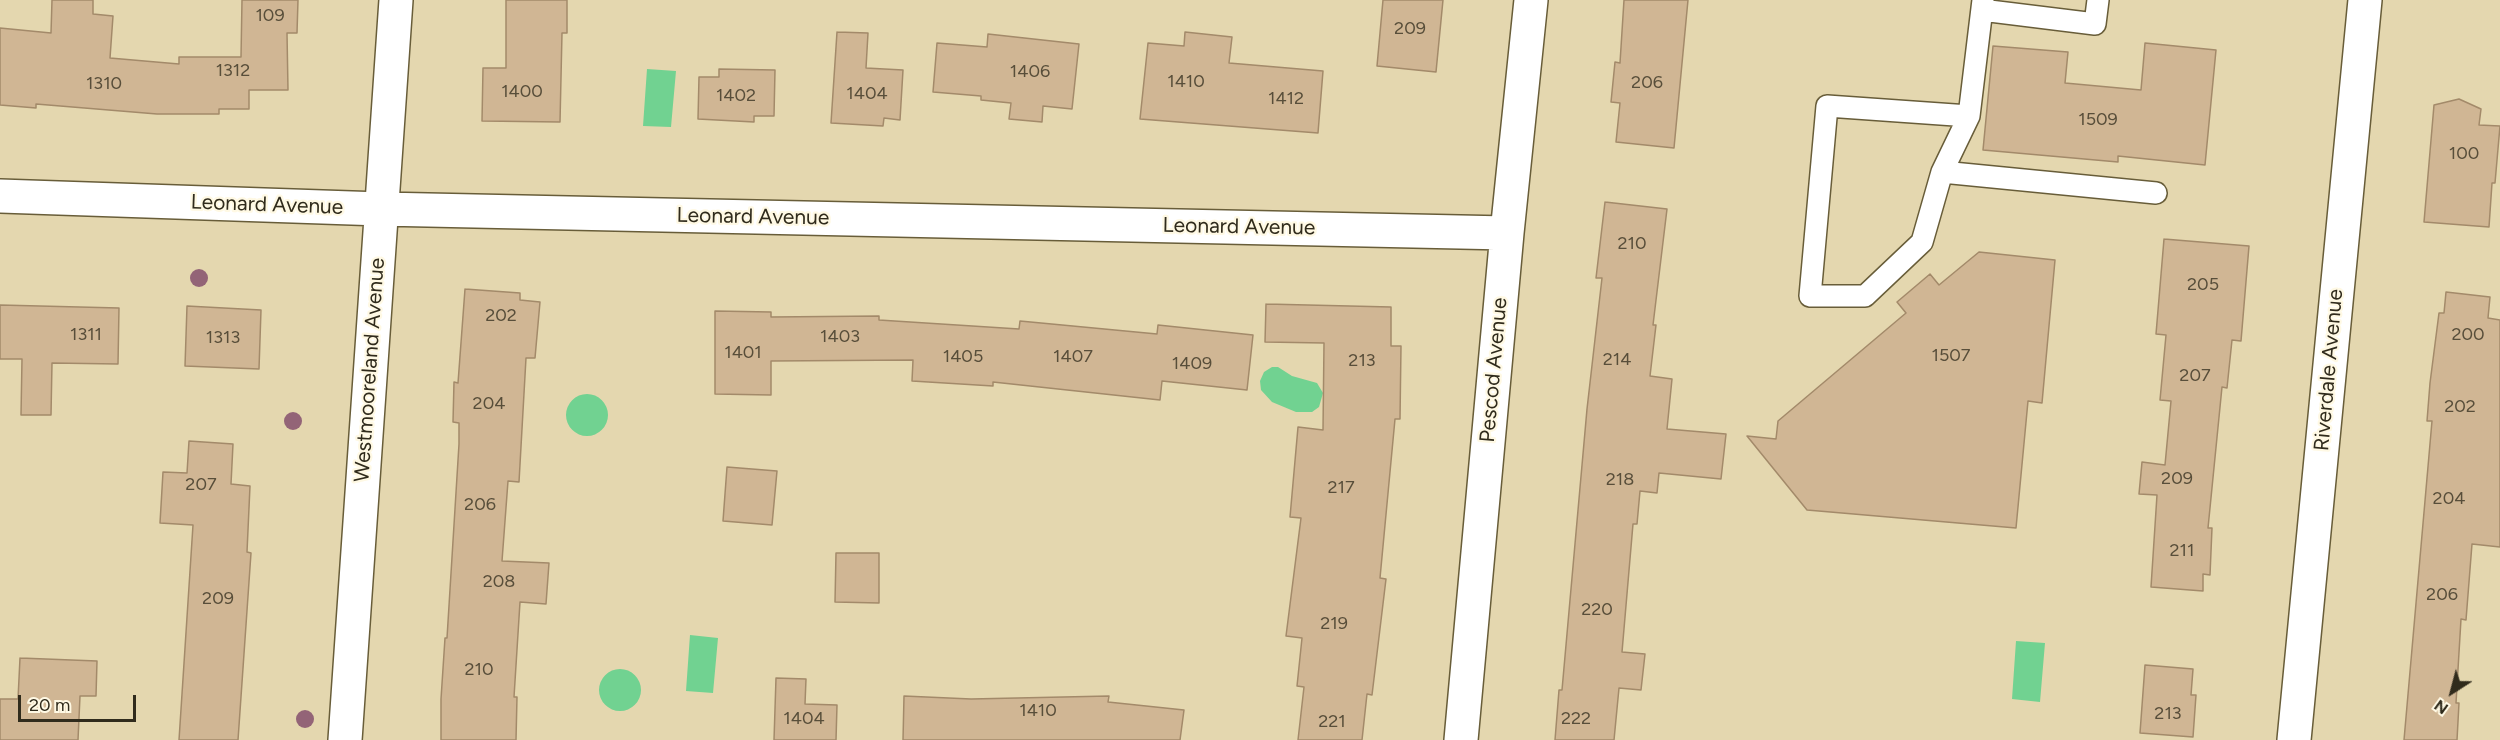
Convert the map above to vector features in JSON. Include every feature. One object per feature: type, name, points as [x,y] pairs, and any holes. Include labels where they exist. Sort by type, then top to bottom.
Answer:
[{"type":"street","name":"Westmooreland Avenue","points":[[345,740],[396,0]]},
{"type":"street","name":"Pescod Avenue","points":[[1461,740],[1507,233],[1531,0]]},
{"type":"street","name":"Riverdale Avenue","points":[[2294,740],[2365,0]]},
{"type":"street","name":"Leonard Avenue","points":[[0,196],[381,209],[1507,233]]},
{"type":"lane","points":[[1969,116],[1827,106],[1810,296],[1865,296],[1922,242],[1942,172],[1969,116],[1983,5],[2095,24],[2098,0]]},
{"type":"lane","points":[[1942,172],[2156,193]]},
{"type":"shaded area","points":[[647,69],[676,71],[671,127],[643,126]]},
{"type":"shaded area","points":[[1272,367],[1278,367],[1292,376],[1317,383],[1323,393],[1319,407],[1312,412],[1296,412],[1272,402],[1261,390],[1260,381],[1264,372]]},
{"type":"shaded area","points":[[587,394],[595,395],[602,400],[607,407],[607,423],[602,430],[595,435],[587,436],[579,435],[572,430],[567,423],[566,415],[567,407],[572,400],[579,395]]},
{"type":"shaded area","points":[[690,635],[718,638],[713,693],[686,691]]},
{"type":"shaded area","points":[[2016,641],[2045,643],[2040,702],[2012,699]]},
{"type":"shaded area","points":[[620,669],[628,670],[635,675],[640,682],[640,698],[635,705],[628,710],[620,711],[612,710],[605,705],[600,698],[599,690],[600,682],[605,675],[612,670]]},
{"type":"building","points":[[52,0],[93,0],[93,14],[113,16],[110,58],[179,64],[179,57],[241,57],[242,0],[298,0],[297,33],[287,33],[288,90],[249,90],[249,109],[219,109],[219,114],[157,114],[36,104],[36,108],[0,105],[0,28],[51,33]]},
{"type":"building","points":[[506,0],[567,0],[567,33],[562,33],[560,122],[482,121],[483,68],[506,68]]},
{"type":"building","points":[[1383,0],[1443,0],[1436,72],[1377,66]]},
{"type":"building","points":[[1624,0],[1688,0],[1674,148],[1616,142],[1620,103],[1611,102],[1615,62],[1620,63]]},
{"type":"building","points":[[837,32],[868,33],[866,68],[903,70],[900,120],[884,118],[883,126],[831,123]]},
{"type":"building","points":[[1185,32],[1232,37],[1229,63],[1323,71],[1318,133],[1140,119],[1148,43],[1184,46]]},
{"type":"building","points":[[988,34],[1079,44],[1072,109],[1043,106],[1042,122],[1009,119],[1011,103],[981,100],[981,96],[933,92],[937,43],[987,47]]},
{"type":"building","points":[[2145,43],[2216,50],[2205,165],[2118,156],[2118,162],[1983,150],[1993,46],[2068,52],[2065,83],[2141,90]]},
{"type":"building","points":[[719,69],[775,70],[774,116],[754,116],[754,122],[698,119],[699,77],[719,77]]},
{"type":"building","points":[[2459,99],[2481,109],[2479,125],[2500,126],[2489,227],[2424,222],[2434,105]]},
{"type":"building","points":[[1605,202],[1667,209],[1653,325],[1656,325],[1650,376],[1672,379],[1667,429],[1726,434],[1721,479],[1659,473],[1657,493],[1640,491],[1637,524],[1633,524],[1622,652],[1645,654],[1641,690],[1619,688],[1614,740],[1555,740],[1559,690],[1562,690],[1587,409],[1602,278],[1596,278]]},
{"type":"building","points":[[2164,239],[2249,246],[2241,341],[2232,340],[2227,388],[2222,387],[2208,528],[2212,528],[2210,575],[2203,574],[2203,591],[2151,587],[2157,495],[2139,494],[2142,462],[2165,465],[2171,401],[2160,400],[2166,335],[2156,334]]},
{"type":"building","points":[[1979,252],[2055,260],[2042,403],[2028,401],[2016,528],[1807,510],[1747,436],[1776,439],[1778,421],[1906,313],[1897,302],[1930,274],[1939,285]]},
{"type":"building","points":[[465,289],[520,293],[520,300],[540,302],[535,358],[526,358],[519,482],[508,481],[502,561],[549,563],[546,604],[520,602],[514,697],[517,697],[516,740],[441,740],[441,699],[459,444],[459,423],[453,422],[454,382],[458,383]]},
{"type":"building","points":[[2446,292],[2490,297],[2488,318],[2500,320],[2500,547],[2472,544],[2466,620],[2461,619],[2456,703],[2459,703],[2457,740],[2404,740],[2432,421],[2427,421],[2430,383],[2439,313],[2444,313]]},
{"type":"building","points":[[1266,304],[1391,307],[1391,346],[1401,346],[1400,419],[1395,419],[1380,578],[1386,579],[1372,695],[1367,694],[1362,740],[1298,740],[1304,687],[1297,686],[1302,638],[1286,636],[1301,518],[1290,517],[1298,427],[1323,430],[1324,343],[1265,342]]},
{"type":"building","points":[[0,305],[119,308],[118,364],[52,363],[51,415],[21,415],[22,359],[0,359]]},
{"type":"building","points":[[187,306],[261,310],[259,369],[185,366]]},
{"type":"building","points":[[715,311],[771,312],[771,317],[879,316],[879,320],[1019,329],[1020,321],[1157,334],[1158,325],[1253,335],[1247,390],[1162,381],[1160,400],[993,382],[993,386],[912,381],[913,360],[771,361],[771,395],[715,394]]},
{"type":"building","points":[[189,441],[233,444],[231,484],[250,486],[247,552],[251,553],[238,740],[179,740],[193,525],[160,523],[163,472],[187,473]]},
{"type":"building","points":[[727,467],[777,471],[772,525],[723,521]]},
{"type":"building","points":[[836,553],[879,553],[879,603],[835,602]]},
{"type":"building","points":[[20,658],[97,661],[96,696],[80,696],[78,740],[0,740],[0,699],[18,699]]},
{"type":"building","points":[[2145,665],[2193,669],[2191,695],[2196,695],[2193,737],[2140,733]]},
{"type":"building","points":[[776,678],[806,679],[805,704],[837,705],[836,740],[774,740]]},
{"type":"building","points":[[904,696],[971,699],[1109,696],[1108,702],[1184,710],[1180,740],[903,740]]}]
